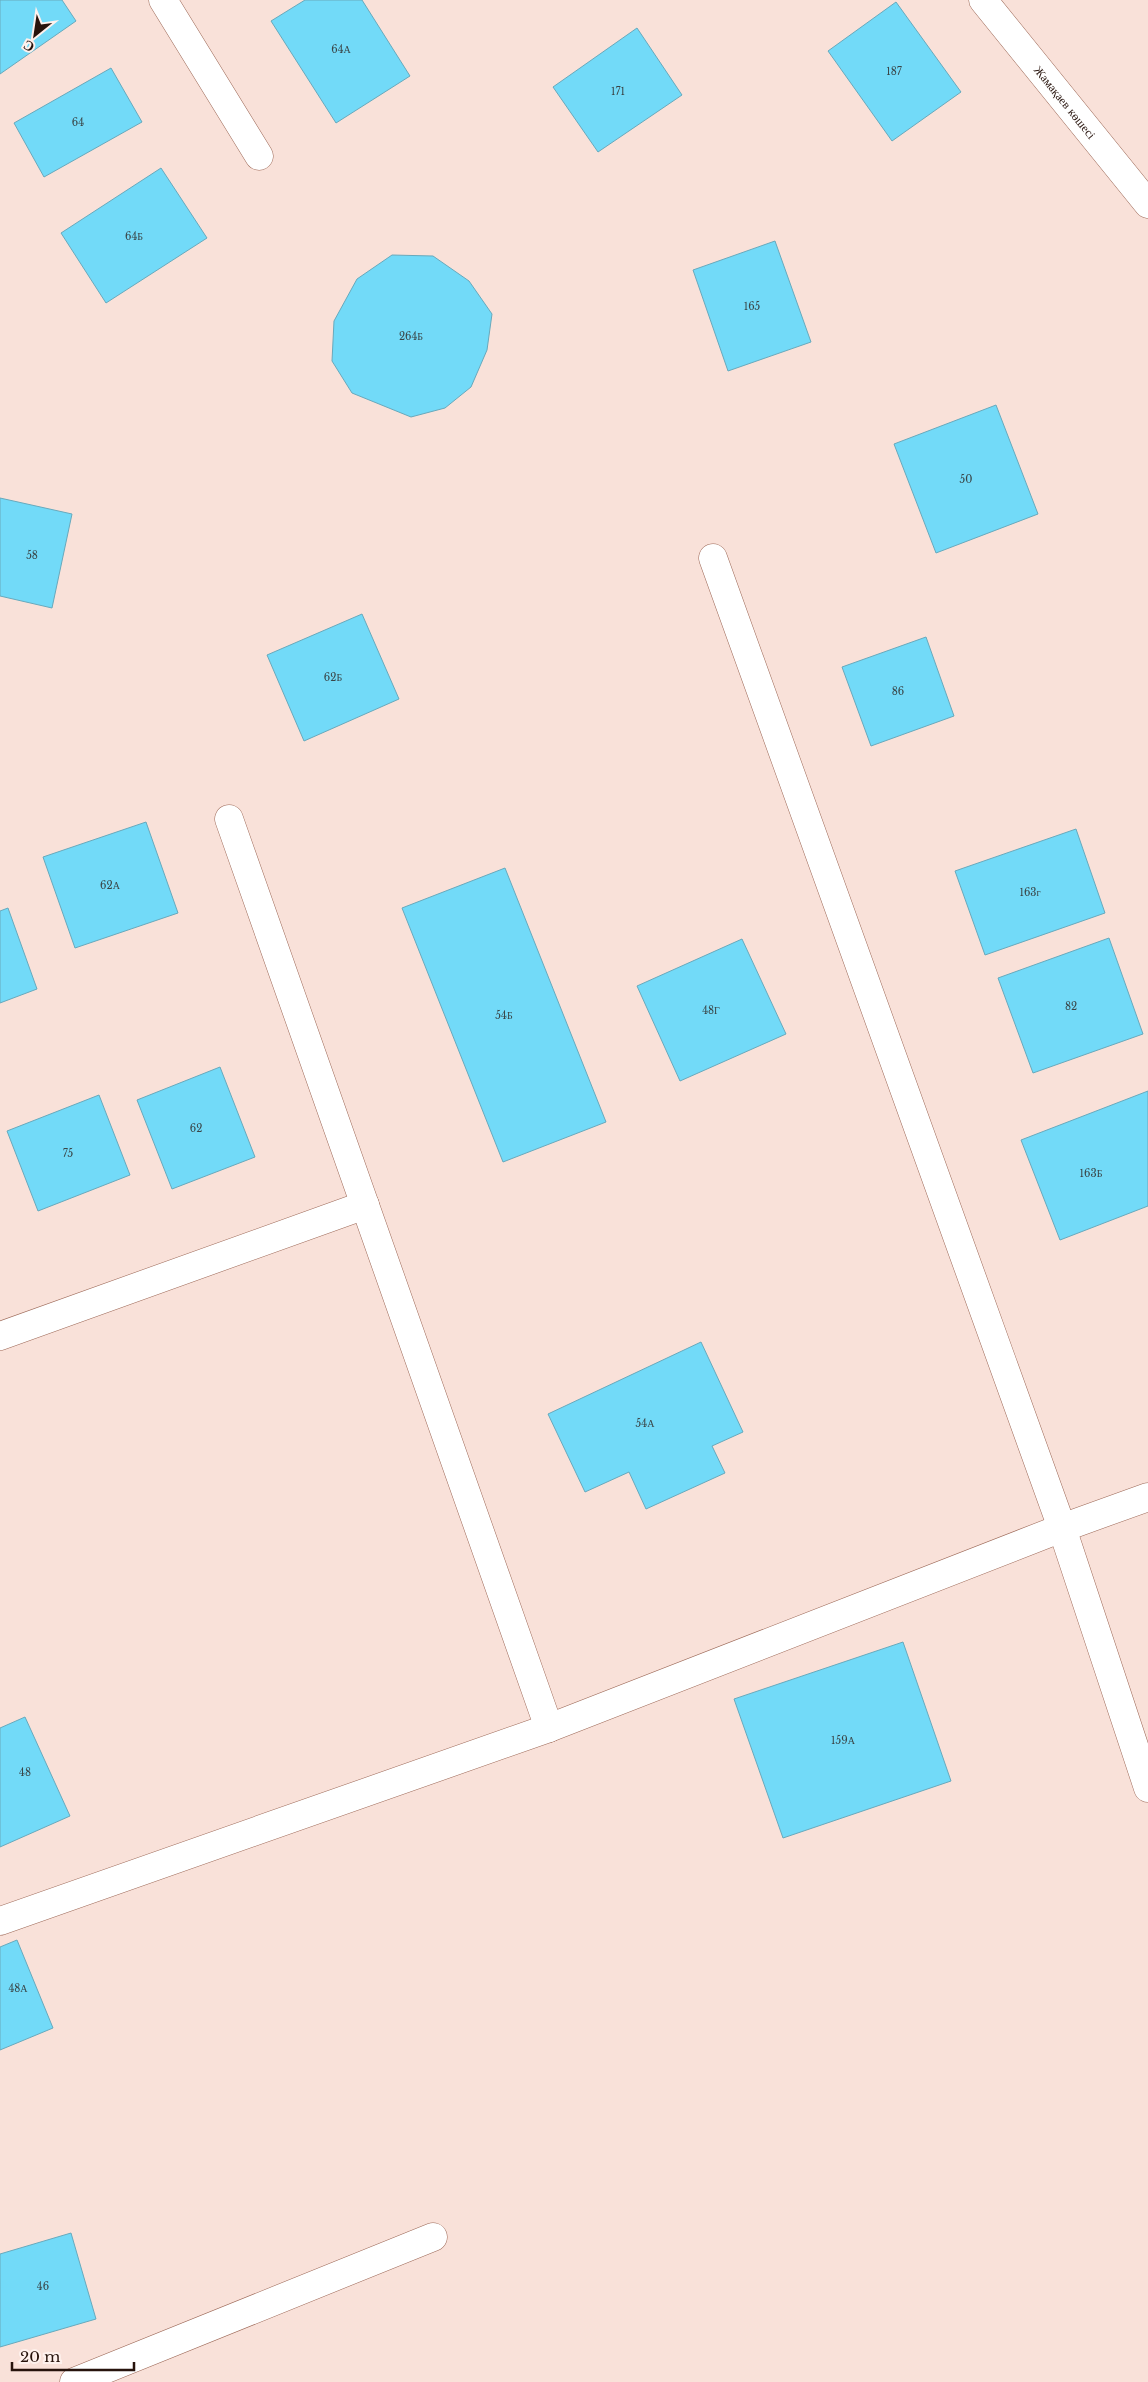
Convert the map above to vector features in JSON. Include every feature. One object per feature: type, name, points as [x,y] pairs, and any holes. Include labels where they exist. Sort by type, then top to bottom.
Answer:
[{"type":"street","points":[[163,0],[259,156]]},
{"type":"street","name":"Жамақаев көшесі","points":[[983,0],[1148,204]]},
{"type":"street","points":[[713,558],[1062,1528],[1148,1788]]},
{"type":"street","points":[[229,819],[549,1728]]},
{"type":"street","points":[[0,1336],[365,1205]]},
{"type":"street","points":[[0,1921],[549,1728],[1062,1528],[1148,1497]]},
{"type":"street","points":[[74,2382],[433,2237]]},
{"type":"building","points":[[0,0],[62,0],[76,21],[0,74]]},
{"type":"building","points":[[305,0],[362,0],[410,76],[336,123],[271,21]]},
{"type":"building","points":[[896,2],[961,92],[892,141],[828,51]]},
{"type":"building","points":[[637,28],[682,95],[598,152],[553,87]]},
{"type":"building","points":[[111,68],[142,122],[44,177],[14,123]]},
{"type":"building","points":[[161,168],[207,238],[106,303],[61,233]]},
{"type":"building","points":[[775,241],[811,342],[728,371],[693,270]]},
{"type":"building","points":[[392,255],[433,256],[469,281],[492,314],[487,350],[471,387],[445,408],[411,417],[352,393],[332,361],[334,321],[357,279]]},
{"type":"building","points":[[996,405],[1038,514],[936,553],[894,444]]},
{"type":"building","points":[[0,498],[72,514],[52,608],[0,596]]},
{"type":"building","points":[[362,614],[399,699],[304,741],[267,655]]},
{"type":"building","points":[[926,637],[954,716],[871,746],[842,667]]},
{"type":"building","points":[[146,822],[178,913],[75,948],[43,857]]},
{"type":"building","points":[[1076,829],[1105,913],[985,955],[955,871]]},
{"type":"building","points":[[505,868],[606,1122],[503,1162],[402,908]]},
{"type":"building","points":[[8,908],[37,989],[0,1003],[0,911]]},
{"type":"building","points":[[1109,938],[1143,1034],[1033,1073],[998,978]]},
{"type":"building","points":[[742,939],[786,1034],[680,1081],[637,986]]},
{"type":"building","points":[[220,1067],[255,1157],[172,1189],[137,1100]]},
{"type":"building","points":[[1148,1091],[1148,1206],[1060,1240],[1021,1140]]},
{"type":"building","points":[[99,1095],[130,1175],[38,1211],[7,1131]]},
{"type":"building","points":[[701,1342],[743,1432],[712,1446],[725,1473],[646,1509],[629,1472],[585,1492],[548,1414]]},
{"type":"building","points":[[903,1642],[951,1781],[783,1838],[734,1699]]},
{"type":"building","points":[[25,1717],[70,1816],[0,1847],[0,1728]]},
{"type":"building","points":[[17,1940],[53,2028],[0,2050],[0,1947]]},
{"type":"building","points":[[71,2233],[96,2319],[0,2347],[0,2254]]}]
